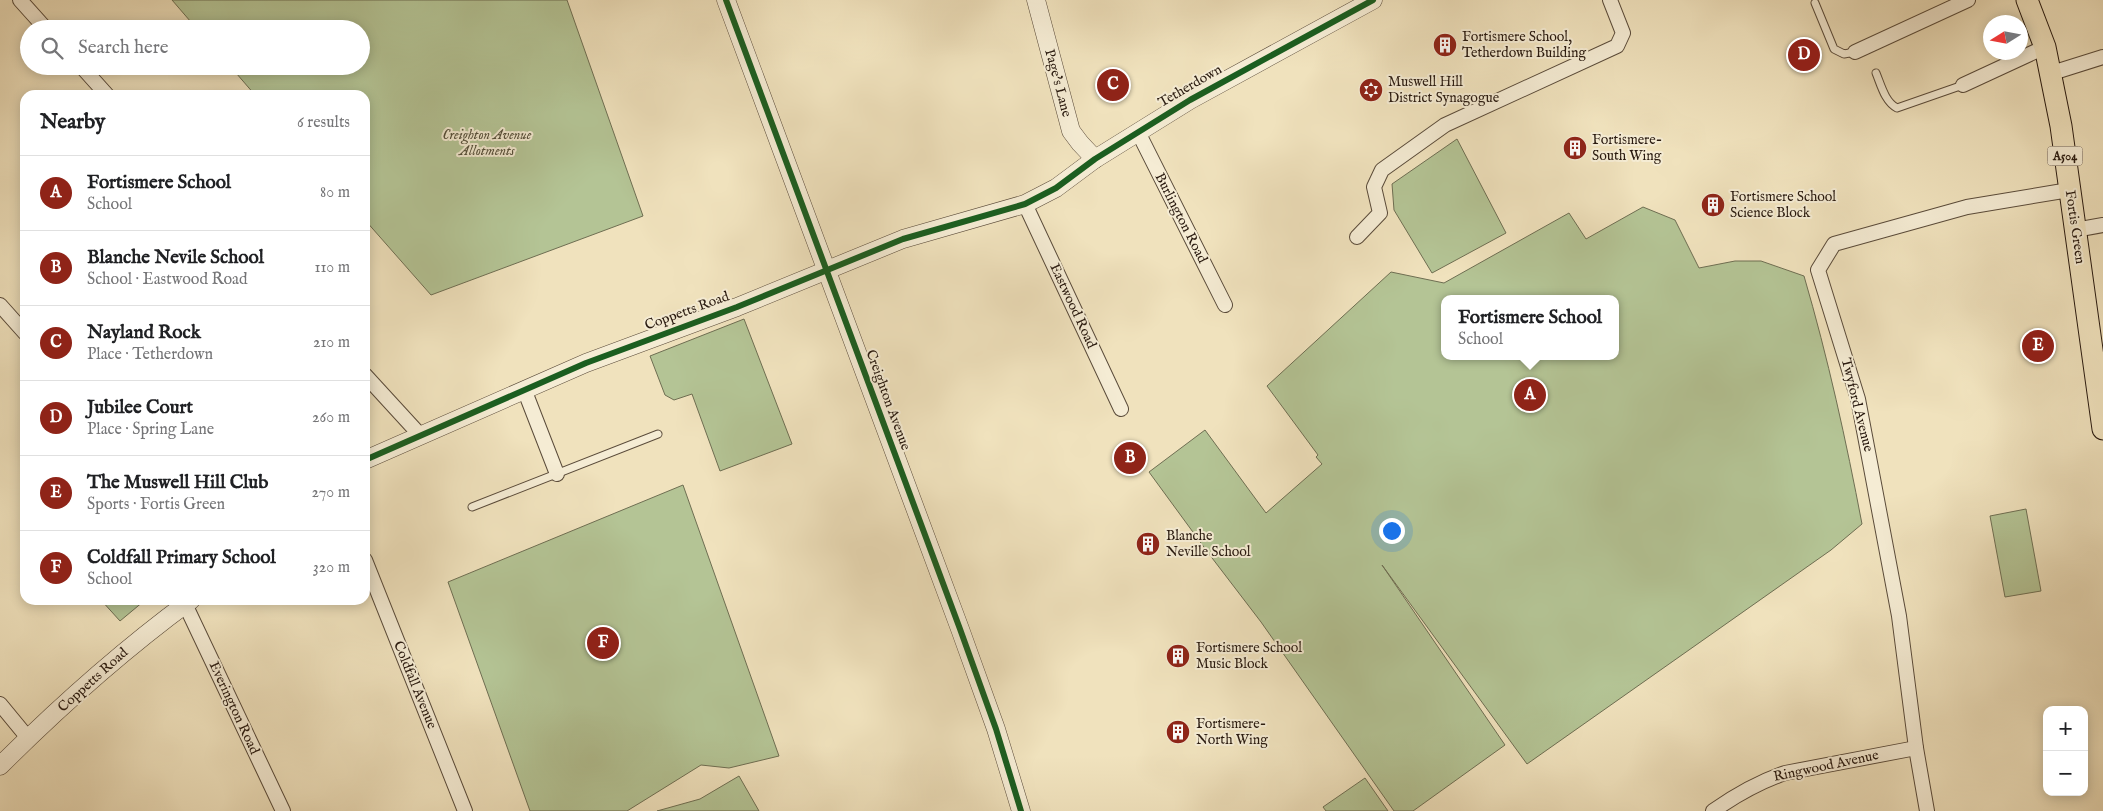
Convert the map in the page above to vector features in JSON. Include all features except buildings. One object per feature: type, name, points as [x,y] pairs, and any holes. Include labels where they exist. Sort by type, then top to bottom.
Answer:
[{"type":"main road","name":"Fortis Green","points":[[2027,0],[2045,47],[2052,73],[2102,419]]},
{"type":"street","points":[[20,0],[38,20]]},
{"type":"street","name":"Creighton Avenue","points":[[726,0],[957,620],[996,729],[1021,811]]},
{"type":"street","name":"Page's Lane","points":[[1036,0],[1071,131],[1080,144],[1095,159]]},
{"type":"street","name":"Tetherdown","points":[[1025,204],[1056,188],[1095,159],[1190,100],[1373,0]]},
{"type":"street","points":[[1357,237],[1380,213],[1374,187],[1382,170],[1444,125],[1617,46],[1624,33],[1610,0]]},
{"type":"street","points":[[1855,52],[1968,0]]},
{"type":"street","points":[[1962,85],[2045,47]]},
{"type":"street","points":[[2052,73],[2103,57]]},
{"type":"street","points":[[89,75],[103,90]]},
{"type":"street","name":"Burlington Road","points":[[1138,132],[1225,305]]},
{"type":"street","name":"Twyford Avenue","points":[[1927,811],[1916,748],[1899,616],[1858,399],[1818,270],[1834,244],[1967,207],[2069,190]]},
{"type":"street","name":"Coppetts Road","points":[[370,458],[524,389],[636,343],[736,307],[903,239],[1025,204]]},
{"type":"street","name":"Eastwood Road","points":[[1025,204],[1121,409]]},
{"type":"street","points":[[2076,230],[2103,225]]},
{"type":"street","points":[[0,305],[20,327]]},
{"type":"street","points":[[370,380],[420,435]]},
{"type":"street","points":[[524,389],[557,474]]},
{"type":"street","name":"Coldfall Avenue","points":[[370,573],[465,811]]},
{"type":"street","name":"Coppetts Road","points":[[0,766],[124,651],[184,605]]},
{"type":"street","name":"Everington Road","points":[[189,605],[283,811]]},
{"type":"street","points":[[0,704],[28,738]]},
{"type":"street","name":"Ringwood Avenue","points":[[1714,811],[1747,789],[1766,779],[1785,773],[1916,748]]},
{"type":"lane","points":[[1815,3],[1834,49],[1844,54],[1855,52]]},
{"type":"lane","points":[[1876,73],[1887,99],[1891,105],[1897,108],[1962,85]]},
{"type":"lane","points":[[472,507],[658,434]]},
{"type":"green space","name":"Creighton Avenue Allotments","points":[[172,0],[567,0],[643,216],[431,295],[370,226],[370,90],[251,90],[238,75],[370,75],[370,20],[189,20]]},
{"type":"green space","points":[[1457,139],[1506,233],[1432,273],[1394,210],[1392,184]]},
{"type":"green space","points":[[1643,207],[1675,220],[1699,268],[1735,261],[1761,261],[1804,276],[1836,399],[1862,524],[1831,550],[1527,764],[1382,565],[1505,745],[1413,811],[1394,811],[1261,622],[1149,472],[1205,430],[1266,513],[1322,464],[1316,457],[1318,455],[1267,386],[1391,272],[1444,283],[1569,213],[1586,239]]},
{"type":"green space","points":[[744,319],[792,444],[720,471],[692,394],[674,400],[665,395],[650,356]]},
{"type":"green space","points":[[683,485],[779,756],[729,768],[701,765],[627,811],[530,811],[448,582]]},
{"type":"green space","points":[[2026,509],[2041,591],[2005,597],[1990,516]]},
{"type":"green space","points":[[106,605],[139,605],[120,621]]},
{"type":"green space","points":[[739,776],[759,811],[657,811],[700,799]]},
{"type":"green space","points":[[1365,778],[1388,811],[1326,811],[1323,807]]},
{"type":"cycle path","points":[[726,0],[960,629],[996,729],[1021,811]]},
{"type":"cycle path","points":[[370,458],[586,363],[737,307],[903,239],[1025,204],[1056,188],[1095,159],[1190,100],[1373,0]]},
{"type":"place","name":"Fortismere School, Tetherdown Building","points":[[1445,45]]},
{"type":"place","name":"Jubilee Court","points":[[1804,55]]},
{"type":"place","name":"Nayland Rock","points":[[1113,85]]},
{"type":"place","name":"Muswell Hill District Synagogue","points":[[1371,90]]},
{"type":"place","name":"Fortismere- South Wing","points":[[1575,148]]},
{"type":"place","name":"Fortismere School Science Block","points":[[1713,205]]},
{"type":"place","name":"The Muswell Hill Club","points":[[2038,346]]},
{"type":"place","name":"Fortismere School","points":[[1530,395]]},
{"type":"place","name":"Blanche Nevile School","points":[[1130,458]]},
{"type":"place","name":"Blanche Neville School","points":[[1148,544]]},
{"type":"place","name":"Coldfall Primary School","points":[[603,643]]},
{"type":"place","name":"Fortismere School Music Block","points":[[1178,656]]},
{"type":"place","name":"Fortismere- North Wing","points":[[1178,732]]}]
